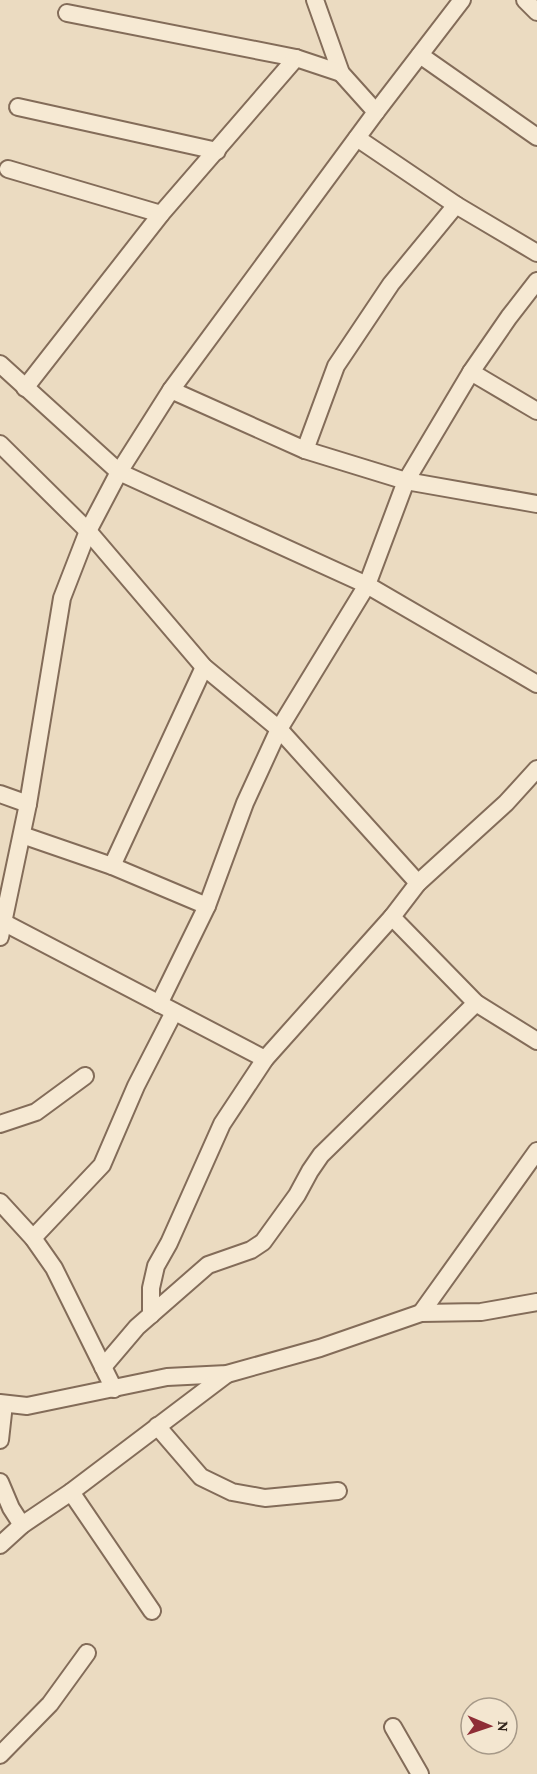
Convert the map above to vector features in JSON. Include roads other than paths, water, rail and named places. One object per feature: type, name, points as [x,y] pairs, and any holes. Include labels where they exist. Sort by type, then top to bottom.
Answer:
[{"type":"street","points":[[315,0],[341,73],[376,112]]},
{"type":"street","points":[[265,1059],[167,1008],[1,930],[28,804],[62,598],[88,531],[119,472],[171,390],[376,112],[462,0]]},
{"type":"street","points":[[525,0],[537,12]]},
{"type":"street","points":[[67,13],[296,58],[341,73]]},
{"type":"street","points":[[420,55],[537,137]]},
{"type":"street","points":[[25,388],[161,214],[296,58]]},
{"type":"street","points":[[18,107],[217,151]]},
{"type":"street","points":[[357,138],[456,205],[537,253]]},
{"type":"street","points":[[8,170],[161,214]]},
{"type":"street","points":[[305,450],[336,366],[391,284],[456,205]]},
{"type":"street","points":[[33,1238],[102,1165],[167,1008],[245,803],[279,729],[367,585],[406,481],[471,372],[537,281]]},
{"type":"street","points":[[0,364],[119,472],[367,585],[537,684]]},
{"type":"street","points":[[471,372],[537,411]]},
{"type":"street","points":[[171,390],[305,450],[406,481],[537,504]]},
{"type":"street","points":[[0,444],[88,531],[204,667],[279,729],[418,883]]},
{"type":"street","points":[[112,866],[204,667]]},
{"type":"street","points":[[151,1315],[151,1288],[156,1266],[169,1243],[222,1124],[265,1059],[392,917],[418,883],[506,803],[537,769]]},
{"type":"street","points":[[0,794],[28,804]]},
{"type":"street","points":[[22,835],[112,866],[207,906]]},
{"type":"street","points":[[392,917],[476,1003],[537,1041]]},
{"type":"street","points":[[103,1367],[137,1327],[208,1265],[244,1253],[263,1242],[297,1195],[321,1155],[476,1003]]},
{"type":"street","points":[[0,1124],[36,1112],[85,1076]]},
{"type":"street","points":[[421,1313],[537,1151]]},
{"type":"street","points":[[0,1202],[33,1238],[54,1268],[114,1389]]},
{"type":"street","points":[[0,1440],[2,1404],[27,1406],[167,1377],[227,1374],[320,1348],[421,1313],[481,1312],[537,1302]]},
{"type":"street","points":[[0,1545],[22,1525],[71,1492],[227,1374]]},
{"type":"street","points":[[157,1426],[201,1477],[232,1492],[265,1498],[338,1491]]},
{"type":"street","points":[[0,1482],[11,1508],[22,1525]]},
{"type":"street","points":[[71,1492],[152,1611]]},
{"type":"street","points":[[0,1755],[50,1704],[87,1653]]},
{"type":"street","points":[[393,1727],[420,1774]]}]
